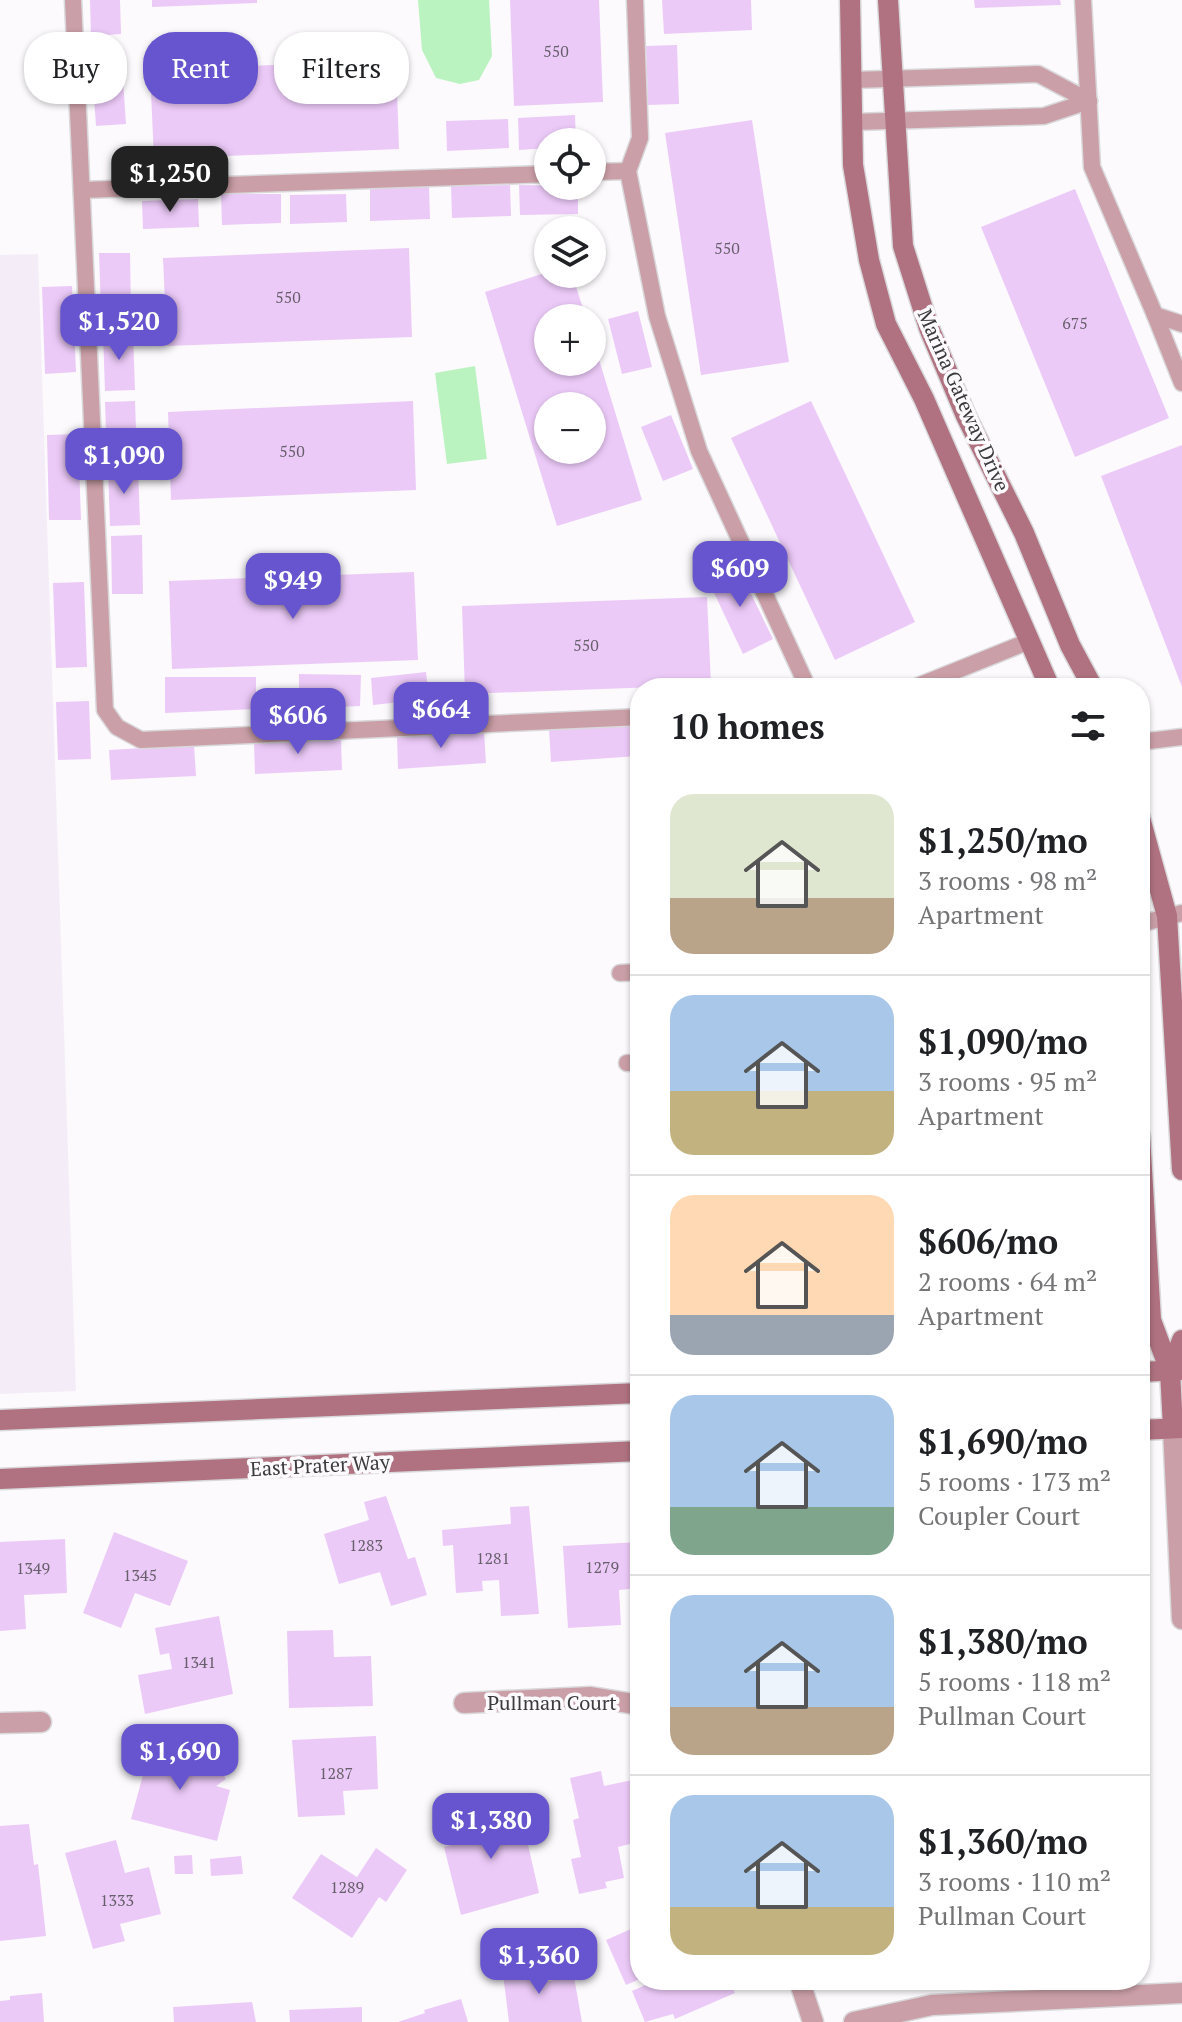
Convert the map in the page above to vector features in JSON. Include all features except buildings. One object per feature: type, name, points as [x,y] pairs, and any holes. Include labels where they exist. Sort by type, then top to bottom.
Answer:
[{"type":"street","name":"Marina Gateway Drive","points":[[850,0],[853,165],[869,260],[886,324],[924,399],[1045,678]]},
{"type":"street","name":"Marina Gateway Drive","points":[[888,0],[903,246],[929,328],[966,416],[1024,533],[1070,645],[1088,678]]},
{"type":"street","points":[[1150,846],[1174,914],[1182,1170]]},
{"type":"street","points":[[1150,1303],[1151,1320],[1176,1370]]},
{"type":"street","points":[[1182,1340],[1176,1370],[1182,1619]]},
{"type":"street","points":[[1150,1371],[1176,1370]]},
{"type":"street","points":[[0,1420],[630,1393]]},
{"type":"street","points":[[1150,1429],[1178,1428]]},
{"type":"street","name":"East Prater Way","points":[[0,1479],[630,1451]]},
{"type":"street","name":"Pullman Court","points":[[464,1703],[591,1697],[630,1703]]},
{"type":"street","points":[[0,1723],[41,1722]]},
{"type":"street","points":[[802,1990],[813,2022]]},
{"type":"street","points":[[854,2022],[932,2005],[1182,1993]]},
{"type":"lane","points":[[73,0],[105,710],[117,727],[141,740],[630,717]]},
{"type":"lane","points":[[635,0],[640,138],[628,171],[657,316],[699,451],[803,678]]},
{"type":"lane","points":[[1083,0],[1092,167],[1182,383]]},
{"type":"lane","points":[[853,80],[1038,74],[1089,101]]},
{"type":"lane","points":[[854,122],[1044,116],[1089,101]]},
{"type":"lane","points":[[606,172],[628,171]]},
{"type":"lane","points":[[82,190],[534,174]]},
{"type":"lane","points":[[1155,315],[1182,324]]},
{"type":"lane","points":[[938,678],[1027,642]]},
{"type":"lane","points":[[1150,741],[1182,737]]},
{"type":"lane","points":[[1150,921],[1174,914]]},
{"type":"lane","points":[[620,973],[630,972]]},
{"type":"shaded area","points":[[38,254],[76,1391],[0,1394],[0,255]]},
{"type":"green space","points":[[418,0],[489,0],[492,56],[479,80],[460,84],[436,78],[422,50]]},
{"type":"green space","points":[[475,366],[487,459],[447,464],[435,373]]}]
